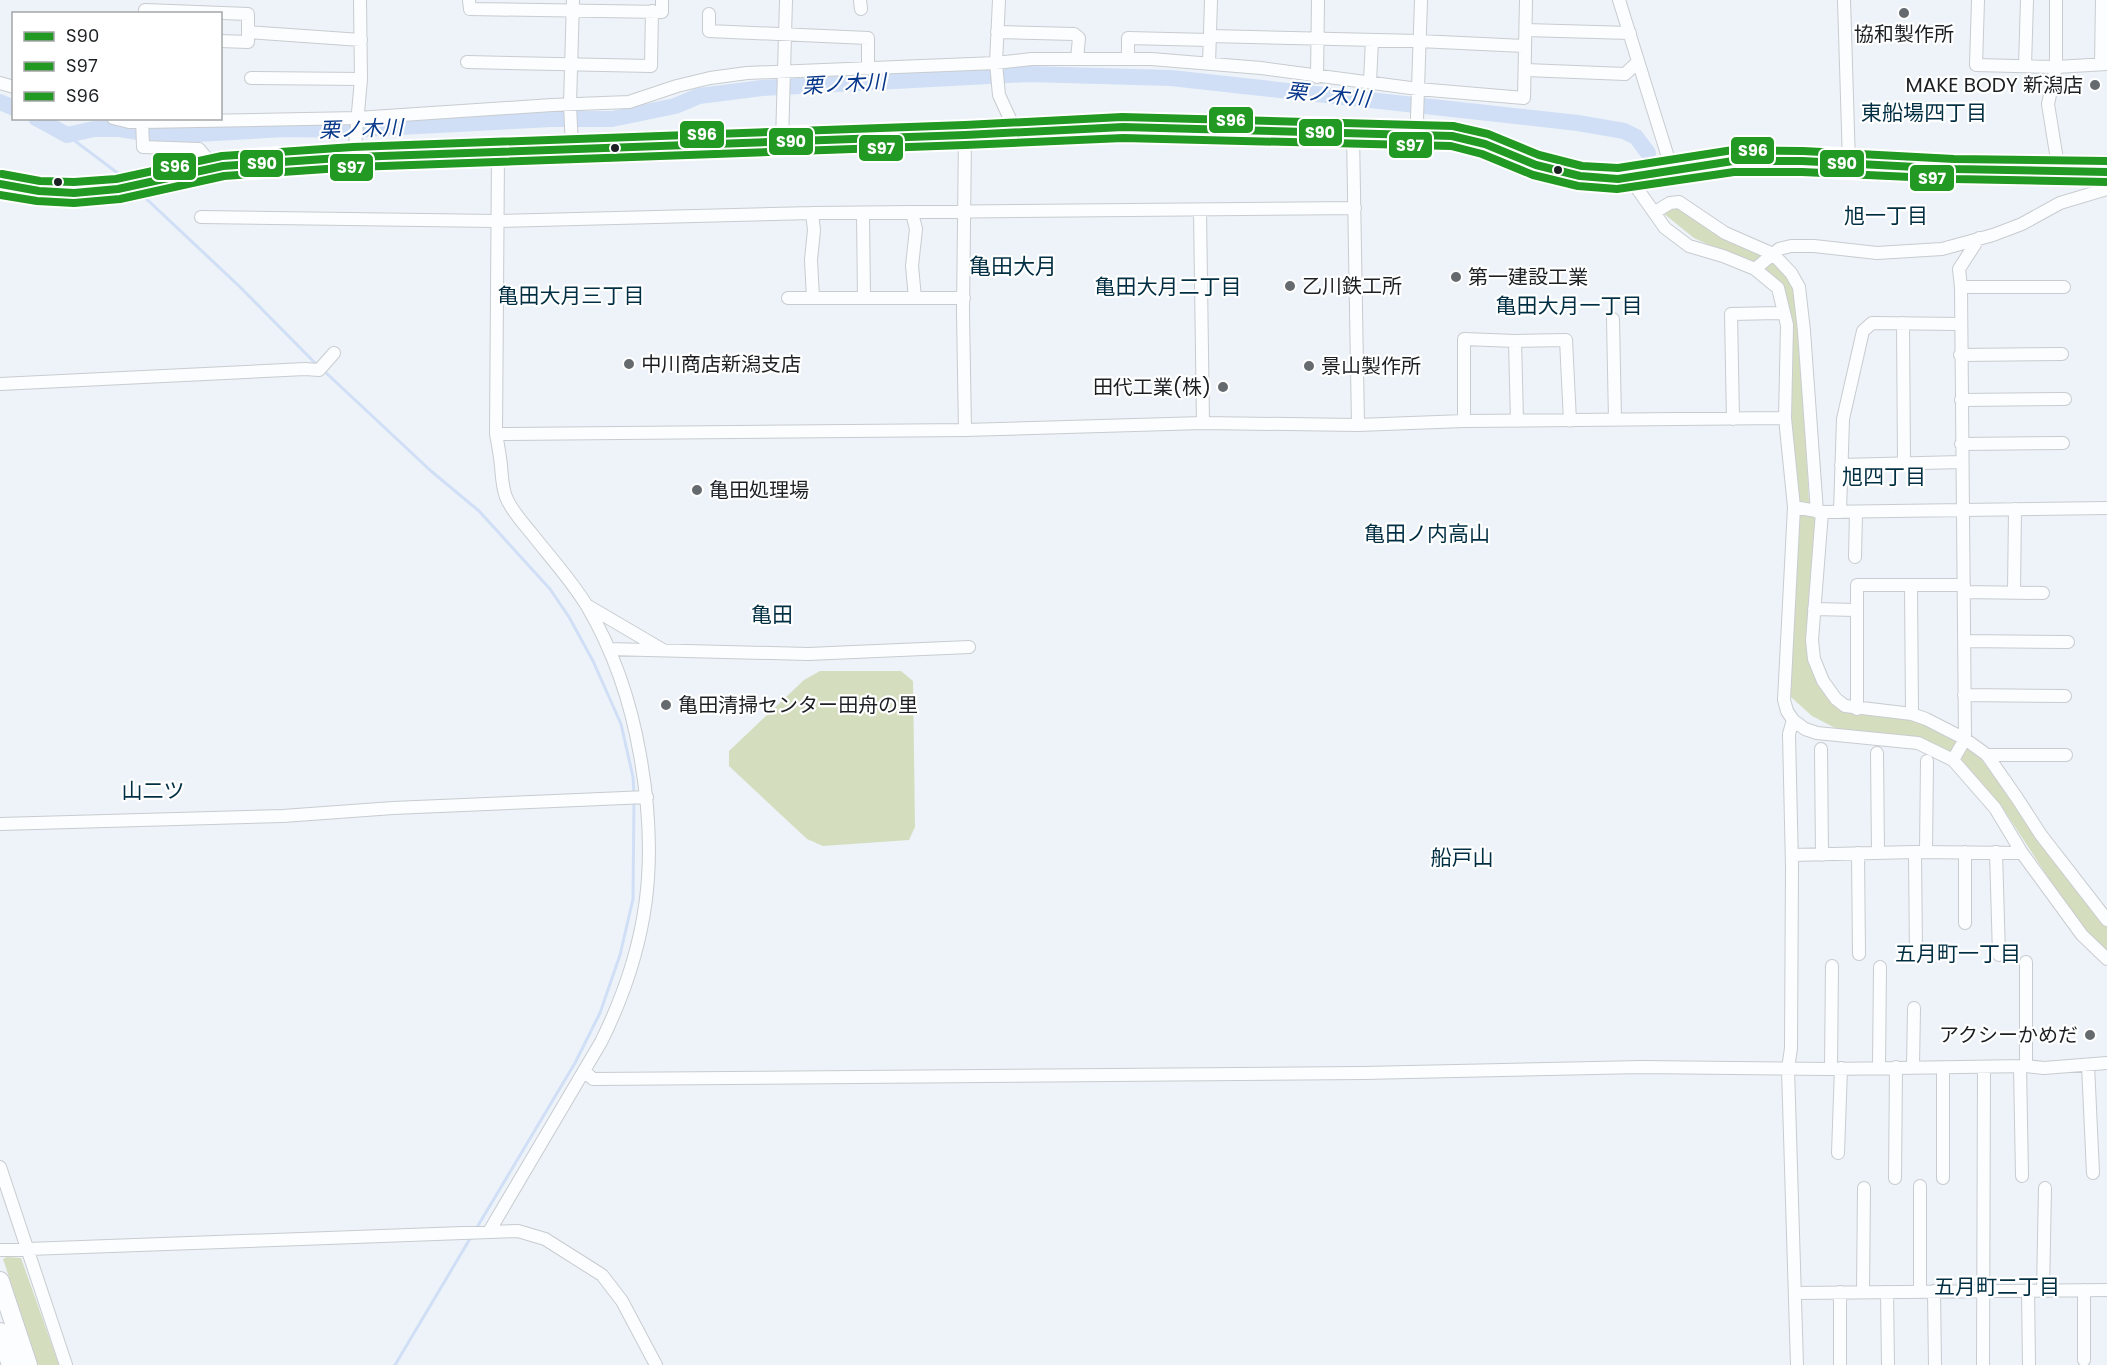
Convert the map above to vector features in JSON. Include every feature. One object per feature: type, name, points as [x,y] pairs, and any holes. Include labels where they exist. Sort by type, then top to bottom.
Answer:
[{"type":"highway","points":[[0,1281],[28,1365]]},
{"type":"highway","points":[[0,1332],[11,1365]]},
{"type":"main road","points":[[0,184],[39,191],[74,193],[118,189],[215,168],[354,156],[498,153],[572,148],[782,142],[1123,127],[1353,134],[1419,126],[1485,144],[1536,165],[1580,176],[1617,178],[1733,161],[2107,172]]},
{"type":"street","points":[[354,156],[361,79],[360,0],[367,0]]},
{"type":"street","points":[[469,0],[470,9],[612,5],[662,12],[662,0]]},
{"type":"street","points":[[782,142],[786,0]]},
{"type":"street","points":[[999,0],[996,63],[999,95],[1016,132]]},
{"type":"street","points":[[1209,64],[1211,0]]},
{"type":"street","points":[[1317,77],[1318,0]]},
{"type":"street","points":[[1419,126],[1421,0]]},
{"type":"street","points":[[222,119],[357,118],[629,102],[677,86],[710,78],[747,73],[996,63],[1032,59],[1128,59],[1261,68],[1370,82],[1418,93],[1524,98],[1526,0]]},
{"type":"street","points":[[1620,0],[1672,170]]},
{"type":"street","points":[[1844,0],[1849,163]]},
{"type":"street","points":[[1978,0],[1976,65],[2056,67],[2104,64],[2102,0]]},
{"type":"street","points":[[2025,66],[2027,0]]},
{"type":"street","points":[[2056,0],[2056,67],[2048,104],[2059,172]]},
{"type":"street","points":[[572,5],[570,104],[572,148]]},
{"type":"street","points":[[145,8],[214,12]]},
{"type":"street","points":[[467,62],[651,66],[652,11]]},
{"type":"street","points":[[222,12],[248,14],[248,42],[222,41]]},
{"type":"street","points":[[709,14],[709,31],[868,38],[868,69]]},
{"type":"street","points":[[1526,30],[1630,33]]},
{"type":"street","points":[[248,32],[361,40]]},
{"type":"street","points":[[997,32],[1074,34],[1079,38],[1077,59]]},
{"type":"street","points":[[1128,59],[1128,38],[1372,40],[1524,46]]},
{"type":"street","points":[[1370,82],[1372,40]]},
{"type":"street","points":[[1526,70],[1625,74],[1638,62]]},
{"type":"street","points":[[251,78],[361,79]]},
{"type":"street","points":[[121,120],[129,122],[142,120],[143,147],[199,149],[215,168]]},
{"type":"street","points":[[1353,134],[1358,425]]},
{"type":"street","points":[[965,135],[965,430]]},
{"type":"street","points":[[486,1231],[584,1071],[616,1011],[632,966],[650,873],[645,797],[633,716],[609,649],[587,606],[506,498],[501,481],[496,434],[498,153]]},
{"type":"street","points":[[1629,177],[1665,228],[1689,246],[1723,256],[1755,270],[1778,288],[1787,325],[1785,418],[1794,507],[1784,700],[1786,711],[1792,720],[1817,734],[1918,743],[1953,760],[1995,808],[2022,853],[2082,934],[2107,959]]},
{"type":"street","points":[[1755,270],[1779,249],[1791,246],[1814,246],[1877,253],[1942,249],[2022,224],[2060,203],[2107,189]]},
{"type":"street","points":[[1655,212],[1671,203],[1679,202],[1725,234],[1773,254],[1791,273],[1799,287],[1819,512],[1812,640],[1814,659],[1823,681],[1836,699],[1845,706],[1912,714],[1965,739],[1987,755],[2041,836],[2107,920]]},
{"type":"street","points":[[201,217],[497,221],[812,213],[1355,208]]},
{"type":"street","points":[[1200,211],[1203,423]]},
{"type":"street","points":[[812,213],[813,298]]},
{"type":"street","points":[[863,213],[864,298]]},
{"type":"street","points":[[912,213],[916,229],[912,266],[915,298]]},
{"type":"street","points":[[1953,760],[1965,739],[1959,269],[1980,238]]},
{"type":"street","points":[[1960,287],[2064,287]]},
{"type":"street","points":[[788,298],[964,297]]},
{"type":"street","points":[[1733,419],[1731,314],[1784,313]]},
{"type":"street","points":[[1613,319],[1615,420]]},
{"type":"street","points":[[1840,512],[1843,419],[1863,331],[1872,323],[1960,324]]},
{"type":"street","points":[[1903,323],[1904,462]]},
{"type":"street","points":[[1464,421],[1464,339],[1566,340],[1570,421]]},
{"type":"street","points":[[1515,341],[1517,421]]},
{"type":"street","points":[[0,384],[319,370],[334,353]]},
{"type":"street","points":[[1960,355],[2062,354]]},
{"type":"street","points":[[1961,400],[2065,399]]},
{"type":"street","points":[[496,434],[965,430],[1203,423],[1358,425],[1464,421],[1785,418]]},
{"type":"street","points":[[1961,444],[2063,443]]},
{"type":"street","points":[[1841,465],[1962,462]]},
{"type":"street","points":[[1794,507],[1819,512],[2107,508]]},
{"type":"street","points":[[2013,592],[2015,509]]},
{"type":"street","points":[[1855,557],[1856,512]]},
{"type":"street","points":[[1857,709],[1857,585],[1911,585],[2043,593]]},
{"type":"street","points":[[1911,585],[1912,714]]},
{"type":"street","points":[[587,606],[664,651]]},
{"type":"street","points":[[1814,609],[1856,610]]},
{"type":"street","points":[[1965,641],[2068,642]]},
{"type":"street","points":[[609,649],[808,654],[969,647]]},
{"type":"street","points":[[1964,695],[2065,696]]},
{"type":"street","points":[[1792,720],[1789,734],[1792,855],[1791,1048],[1788,1069],[1797,1365]]},
{"type":"street","points":[[1821,749],[1822,855]]},
{"type":"street","points":[[1877,753],[1878,853]]},
{"type":"street","points":[[1987,755],[2066,755]]},
{"type":"street","points":[[1916,954],[1920,852],[1927,761]]},
{"type":"street","points":[[0,824],[283,816],[393,808],[645,797]]},
{"type":"street","points":[[1792,855],[1920,852],[2022,853]]},
{"type":"street","points":[[1965,852],[1965,923]]},
{"type":"street","points":[[1996,852],[1999,955]]},
{"type":"street","points":[[1858,854],[1859,954]]},
{"type":"street","points":[[2022,1176],[2026,962]]},
{"type":"street","points":[[1832,966],[1838,1153]]},
{"type":"street","points":[[1879,1068],[1880,967]]},
{"type":"street","points":[[1913,1067],[1914,1008]]},
{"type":"street","points":[[584,1071],[594,1079],[1363,1073],[1641,1067],[1836,1069],[2023,1066],[2044,1068],[2107,1063]]},
{"type":"street","points":[[2088,1065],[2093,1173]]},
{"type":"street","points":[[1895,1178],[1896,1067]]},
{"type":"street","points":[[1942,1068],[1943,1178]]},
{"type":"street","points":[[1983,1365],[1984,1068]]},
{"type":"street","points":[[0,1167],[66,1365]]},
{"type":"street","points":[[1920,1186],[1920,1291]]},
{"type":"street","points":[[1863,1292],[1864,1188]]},
{"type":"street","points":[[2043,1291],[2045,1188]]},
{"type":"street","points":[[1,1250],[518,1231],[533,1234],[560,1248],[602,1275],[622,1300],[656,1365]]},
{"type":"street","points":[[2028,1290],[2029,1365]]},
{"type":"street","points":[[2084,1290],[2084,1360]]},
{"type":"street","points":[[1796,1293],[2107,1290]]},
{"type":"street","points":[[1934,1291],[1935,1365]]},
{"type":"street","points":[[1840,1292],[1840,1365]]},
{"type":"street","points":[[1887,1292],[1888,1365]]},
{"type":"green space","points":[[1670,206],[1681,206],[1774,260],[1797,288],[1809,501],[1817,523],[1809,649],[1848,711],[1923,722],[1968,747],[1990,767],[2107,924],[2107,953],[2076,920],[2004,810],[1963,763],[1912,738],[1839,730],[1812,716],[1781,688],[1786,621],[1790,328],[1780,286],[1751,264],[1694,238],[1663,213]]},
{"type":"green space","points":[[820,671],[901,671],[913,681],[915,827],[909,840],[823,846],[807,839],[729,766],[729,751],[804,680]]},
{"type":"green space","points":[[21,1258],[59,1365],[38,1365],[3,1259]]},
{"type":"waterway","name":"栗ノ木川","points":[[40,120],[67,135],[94,129],[120,129],[162,136],[286,129],[342,130],[552,119],[612,119],[675,106],[699,96],[762,88],[1028,74],[1171,78],[1578,123],[1624,131],[1636,137],[1648,153]]},
{"type":"waterway","name":"栗ノ木川","points":[[0,102],[12,107]]},
{"type":"waterway","points":[[67,135],[127,180]]},
{"type":"waterway","points":[[138,191],[239,286],[318,366]]},
{"type":"waterway","points":[[323,370],[431,471],[479,511],[550,589],[569,617],[593,661],[621,724],[633,777],[634,794]]},
{"type":"waterway","points":[[476,1229],[575,1063],[600,1013],[620,955],[633,899],[634,800]]},
{"type":"waterway","points":[[395,1365],[471,1237]]},
{"type":"transit line","name":"S96","points":[[2,174],[40,181],[74,182],[116,179],[222,156],[353,147],[965,125],[1122,117],[1453,126],[1488,134],[1539,155],[1582,166],[1618,168],[1733,150],[1803,151],[1954,159],[2107,161]]},
{"type":"transit line","name":"S90","points":[[0,184],[39,191],[74,193],[118,189],[223,166],[354,157],[965,135],[1123,127],[1452,136],[1485,144],[1536,165],[1580,176],[1618,179],[1733,161],[1802,161],[1954,169],[2107,172]]},
{"type":"transit line","name":"S97","points":[[0,195],[37,201],[74,203],[120,199],[224,176],[355,167],[1123,138],[1451,146],[1482,154],[1533,175],[1578,186],[1617,189],[1734,172],[1802,172],[1954,179],[2107,182]]},
{"type":"place","name":"協和製作所","points":[[1904,13]]},
{"type":"place","name":"MAKE BODY 新潟店","points":[[2095,85]]},
{"type":"place","name":"第一建設工業","points":[[1456,277]]},
{"type":"place","name":"乙川鉄工所","points":[[1290,286]]},
{"type":"place","name":"中川商店新潟支店","points":[[629,364]]},
{"type":"place","name":"景山製作所","points":[[1309,366]]},
{"type":"place","name":"田代工業(株)","points":[[1223,387]]},
{"type":"place","name":"亀田処理場","points":[[697,490]]},
{"type":"place","name":"亀田清掃センター田舟の里","points":[[666,705]]},
{"type":"place","name":"アクシーかめだ","points":[[2090,1035]]},
{"type":"district","name":"東船場四丁目","points":[[1924,113]]},
{"type":"district","name":"旭一丁目","points":[[1886,216]]},
{"type":"district","name":"亀田大月","points":[[1013,266]]},
{"type":"district","name":"亀田大月二丁目","points":[[1168,287]]},
{"type":"district","name":"亀田大月三丁目","points":[[571,296]]},
{"type":"district","name":"亀田大月一丁目","points":[[1569,306]]},
{"type":"district","name":"旭四丁目","points":[[1884,477]]},
{"type":"district","name":"亀田ノ内高山","points":[[1427,534]]},
{"type":"district","name":"亀田","points":[[772,615]]},
{"type":"district","name":"山二ツ","points":[[153,791]]},
{"type":"district","name":"船戸山","points":[[1462,858]]},
{"type":"district","name":"五月町一丁目","points":[[1958,954]]},
{"type":"district","name":"五月町二丁目","points":[[1997,1287]]}]
